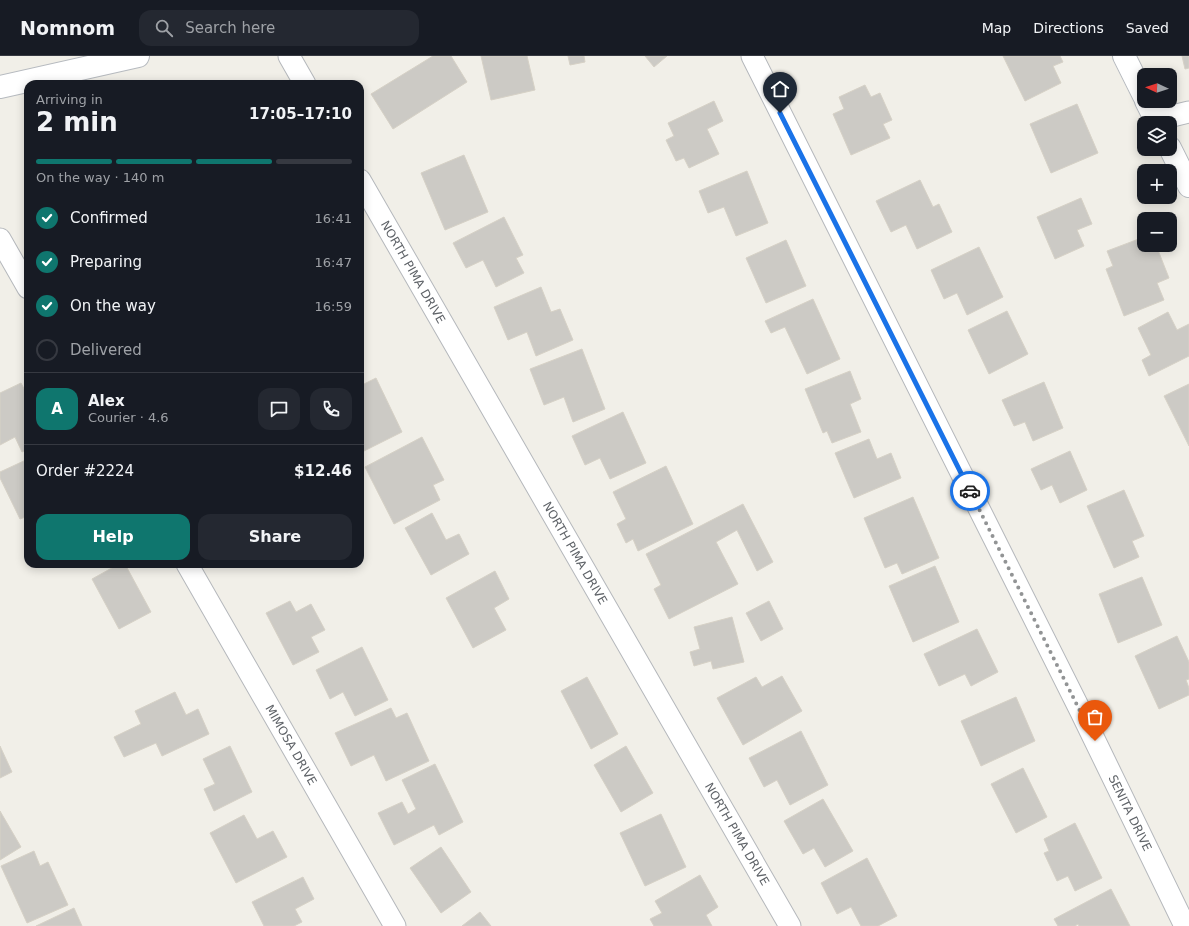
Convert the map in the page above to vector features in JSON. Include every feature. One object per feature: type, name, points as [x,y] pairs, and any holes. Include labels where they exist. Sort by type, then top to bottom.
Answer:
[{"type":"main road","points":[[31,80],[138,56]]},
{"type":"main road","points":[[1124,56],[1137,82]]},
{"type":"main road","points":[[0,87],[24,82]]},
{"type":"main road","points":[[1174,156],[1189,186]]},
{"type":"street","points":[[289,56],[303,80]]},
{"type":"street","name":"SENITA DRIVE","points":[[752,56],[1077,705],[1185,926]]},
{"type":"street","points":[[1153,115],[1189,112]]},
{"type":"street","name":"NORTH PIMA DRIVE","points":[[364,187],[790,926]]},
{"type":"street","points":[[0,239],[24,281]]},
{"type":"street","name":"MIMOSA DRIVE","points":[[189,568],[395,926]]},
{"type":"building","points":[[433,56],[451,56],[467,82],[393,129],[371,94]]},
{"type":"building","points":[[481,56],[527,56],[535,90],[491,100]]},
{"type":"building","points":[[568,56],[584,56],[585,62],[570,65]]},
{"type":"building","points":[[645,56],[667,56],[654,67]]},
{"type":"building","points":[[1003,56],[1060,56],[1063,62],[1053,66],[1061,83],[1025,101]]},
{"type":"building","points":[[1182,56],[1189,56],[1189,68],[1185,69]]},
{"type":"building","points":[[865,85],[871,97],[880,93],[892,120],[883,124],[890,138],[851,155],[833,114],[844,109],[839,97]]},
{"type":"building","points":[[714,101],[723,121],[707,129],[719,154],[689,168],[684,158],[676,161],[666,140],[674,136],[668,123]]},
{"type":"building","points":[[1077,104],[1098,153],[1051,173],[1030,124]]},
{"type":"building","points":[[464,155],[488,212],[445,230],[421,173]]},
{"type":"building","points":[[747,171],[768,223],[736,236],[724,207],[708,213],[699,191]]},
{"type":"building","points":[[920,180],[933,207],[939,204],[952,232],[917,249],[906,225],[891,232],[876,201]]},
{"type":"building","points":[[1081,198],[1092,224],[1077,230],[1084,246],[1055,259],[1037,217]]},
{"type":"building","points":[[504,217],[523,255],[516,258],[524,273],[496,287],[483,260],[466,268],[453,243]]},
{"type":"building","points":[[786,240],[806,286],[766,303],[746,258]]},
{"type":"building","points":[[1137,240],[1137,252],[1159,252],[1169,278],[1157,283],[1164,300],[1124,316],[1106,269],[1113,266],[1107,251]]},
{"type":"building","points":[[979,247],[1003,297],[967,315],[957,293],[944,299],[931,270]]},
{"type":"building","points":[[541,287],[551,312],[560,309],[573,340],[536,356],[527,332],[508,340],[494,307]]},
{"type":"building","points":[[813,299],[840,359],[807,374],[785,327],[771,333],[765,321]]},
{"type":"building","points":[[1007,311],[1028,354],[989,374],[968,330]]},
{"type":"building","points":[[1168,312],[1177,330],[1189,324],[1189,356],[1149,376],[1142,360],[1151,355],[1138,328]]},
{"type":"building","points":[[582,349],[605,409],[573,422],[564,397],[544,405],[530,369]]},
{"type":"building","points":[[850,371],[861,399],[850,404],[861,432],[832,443],[827,431],[823,433],[805,389]]},
{"type":"building","points":[[376,378],[402,432],[364,451],[364,384]]},
{"type":"building","points":[[1044,382],[1063,428],[1033,441],[1025,422],[1014,426],[1002,400]]},
{"type":"building","points":[[21,383],[24,389],[24,451],[22,452],[15,437],[0,445],[0,393]]},
{"type":"building","points":[[1189,384],[1189,446],[1164,396]]},
{"type":"building","points":[[623,412],[646,463],[610,479],[600,458],[585,465],[572,436]]},
{"type":"building","points":[[422,437],[444,480],[433,485],[440,500],[394,524],[365,467]]},
{"type":"building","points":[[869,439],[877,459],[891,453],[901,478],[854,498],[835,453]]},
{"type":"building","points":[[1070,451],[1087,490],[1060,503],[1052,485],[1041,490],[1031,469]]},
{"type":"building","points":[[24,461],[24,518],[20,519],[0,478],[0,472]]},
{"type":"building","points":[[666,466],[693,524],[638,551],[633,539],[626,543],[617,524],[626,519],[613,492]]},
{"type":"building","points":[[1124,490],[1144,536],[1132,541],[1139,557],[1114,568],[1087,506]]},
{"type":"building","points":[[913,497],[939,558],[902,574],[897,563],[885,568],[864,518]]},
{"type":"building","points":[[743,504],[773,562],[757,571],[737,530],[716,542],[738,584],[669,619],[654,589],[661,585],[646,554]]},
{"type":"building","points":[[432,513],[446,540],[459,534],[469,554],[431,575],[405,528]]},
{"type":"building","points":[[935,566],[959,622],[913,642],[889,586]]},
{"type":"building","points":[[112,568],[127,568],[151,612],[119,629],[92,579]]},
{"type":"building","points":[[495,571],[509,599],[494,608],[506,630],[473,648],[446,598]]},
{"type":"building","points":[[1142,577],[1162,625],[1118,643],[1099,594]]},
{"type":"building","points":[[290,601],[296,612],[311,604],[325,630],[311,637],[319,652],[293,665],[266,613]]},
{"type":"building","points":[[769,601],[783,629],[761,641],[746,613]]},
{"type":"building","points":[[732,617],[744,662],[713,669],[711,661],[694,666],[690,652],[700,649],[694,627]]},
{"type":"building","points":[[977,629],[998,672],[971,686],[965,674],[939,686],[924,654]]},
{"type":"building","points":[[1177,636],[1189,662],[1189,679],[1186,680],[1189,688],[1189,695],[1159,709],[1135,656]]},
{"type":"building","points":[[362,647],[388,700],[355,716],[343,692],[330,699],[316,670]]},
{"type":"building","points":[[782,676],[802,711],[743,745],[717,698],[756,677],[762,687]]},
{"type":"building","points":[[587,677],[618,734],[591,749],[561,691]]},
{"type":"building","points":[[175,692],[186,715],[198,709],[209,734],[162,756],[156,743],[124,757],[114,737],[141,724],[135,711]]},
{"type":"building","points":[[1016,697],[1035,741],[981,766],[961,721]]},
{"type":"building","points":[[391,708],[396,718],[407,713],[429,761],[386,781],[374,755],[351,766],[335,733]]},
{"type":"building","points":[[801,731],[828,785],[790,805],[777,780],[764,787],[749,758]]},
{"type":"building","points":[[0,746],[12,772],[0,778]]},
{"type":"building","points":[[230,746],[252,792],[214,811],[204,789],[215,784],[203,759]]},
{"type":"building","points":[[626,746],[653,793],[621,812],[594,765]]},
{"type":"building","points":[[435,764],[463,822],[439,835],[434,825],[394,845],[378,813],[402,802],[408,814],[416,809],[402,780]]},
{"type":"building","points":[[1023,768],[1047,817],[1016,833],[991,784]]},
{"type":"building","points":[[823,799],[853,851],[825,867],[814,848],[803,854],[784,821]]},
{"type":"building","points":[[0,811],[21,847],[0,860]]},
{"type":"building","points":[[661,814],[686,867],[645,886],[620,833]]},
{"type":"building","points":[[244,815],[257,839],[273,831],[287,857],[236,883],[210,833]]},
{"type":"building","points":[[1075,823],[1102,878],[1075,891],[1068,876],[1057,881],[1044,853],[1049,851],[1044,839]]},
{"type":"building","points":[[441,847],[471,892],[441,913],[410,868]]},
{"type":"building","points":[[34,851],[40,866],[48,862],[68,905],[27,923],[1,866]]},
{"type":"building","points":[[867,858],[897,916],[878,926],[861,926],[851,907],[837,914],[821,883]]},
{"type":"building","points":[[700,875],[718,907],[706,915],[712,926],[654,926],[650,919],[662,913],[655,901]]},
{"type":"building","points":[[303,877],[314,899],[295,909],[302,922],[294,926],[264,926],[252,902]]},
{"type":"building","points":[[1111,889],[1130,926],[1079,926],[1078,924],[1075,926],[1058,926],[1054,919]]},
{"type":"building","points":[[74,908],[82,926],[36,926]]},
{"type":"building","points":[[480,912],[491,926],[462,926]]},
{"type":"way so far","points":[[970,491],[1095,741]]},
{"type":"route","points":[[780,113],[970,491]]}]
